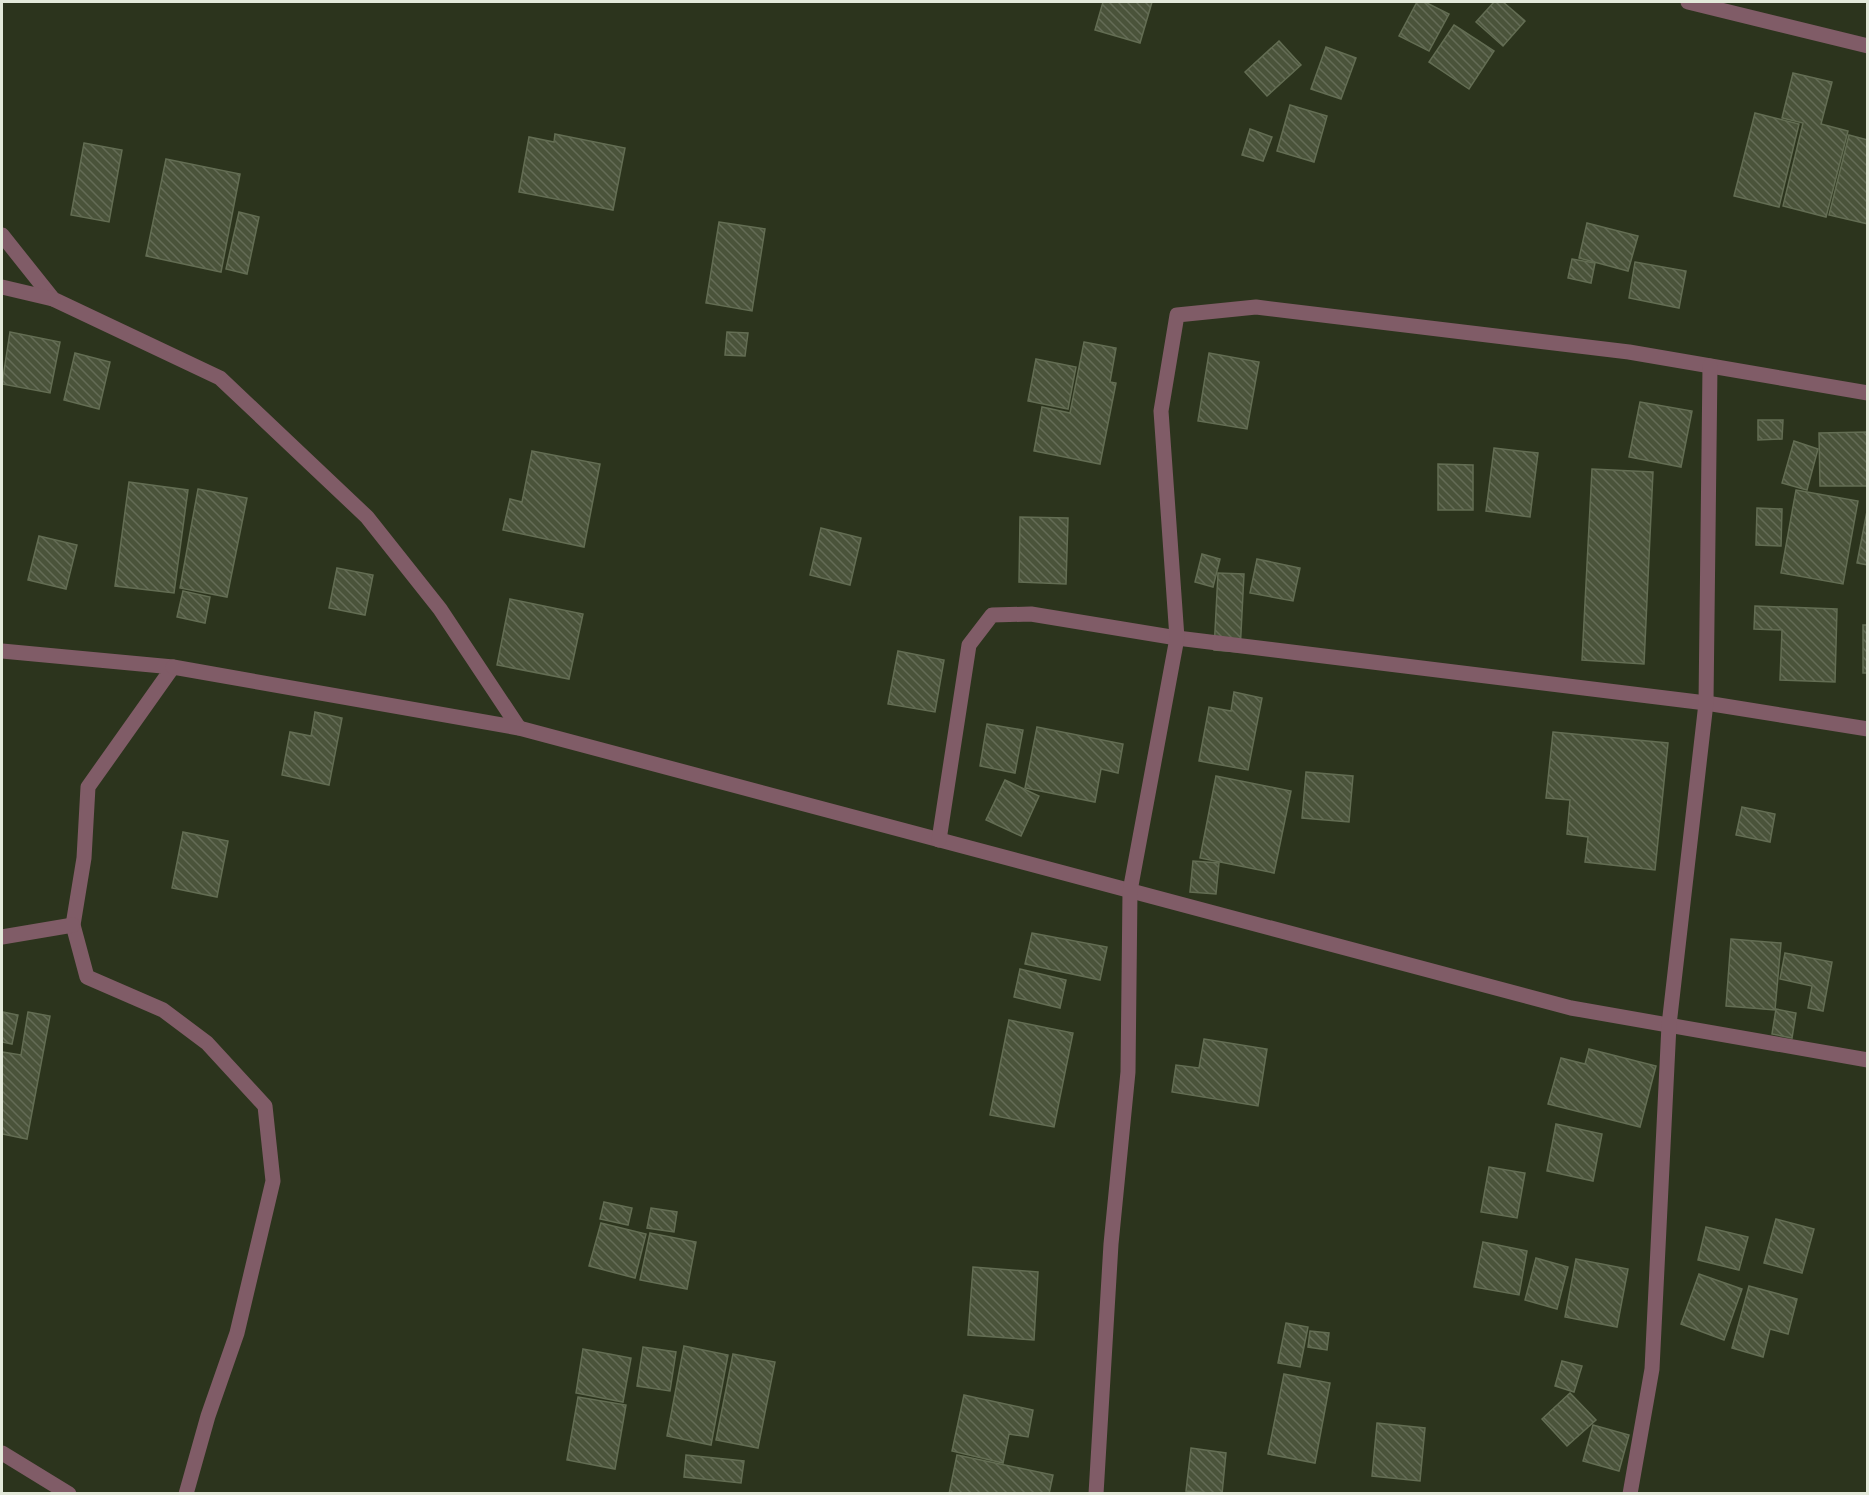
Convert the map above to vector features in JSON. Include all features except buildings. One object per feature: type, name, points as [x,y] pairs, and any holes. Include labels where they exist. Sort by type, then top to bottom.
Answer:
[{"type":"street","points":[[1688,2],[1868,46]]},
{"type":"street","points":[[2,235],[53,300]]},
{"type":"street","points":[[2,287],[53,300],[220,378],[367,517],[440,609],[519,728]]},
{"type":"street","points":[[1096,1494],[1111,1244],[1128,1072],[1131,891],[1177,638],[1161,411],[1177,315],[1256,308],[1629,352],[1868,393]]},
{"type":"street","points":[[1630,1494],[1652,1369],[1669,1025],[1706,703],[1710,366]]},
{"type":"street","points":[[939,840],[969,645],[992,615],[1031,614],[1177,638],[1706,703],[1868,729]]},
{"type":"street","points":[[2,651],[173,667],[519,728],[1571,1008],[1868,1060]]},
{"type":"street","points":[[173,667],[88,787],[84,858],[73,925],[87,977],[163,1010],[207,1043],[265,1106],[273,1182],[237,1333],[208,1416],[186,1494]]},
{"type":"street","points":[[2,937],[73,925]]},
{"type":"street","points":[[2,1453],[69,1494]]}]
